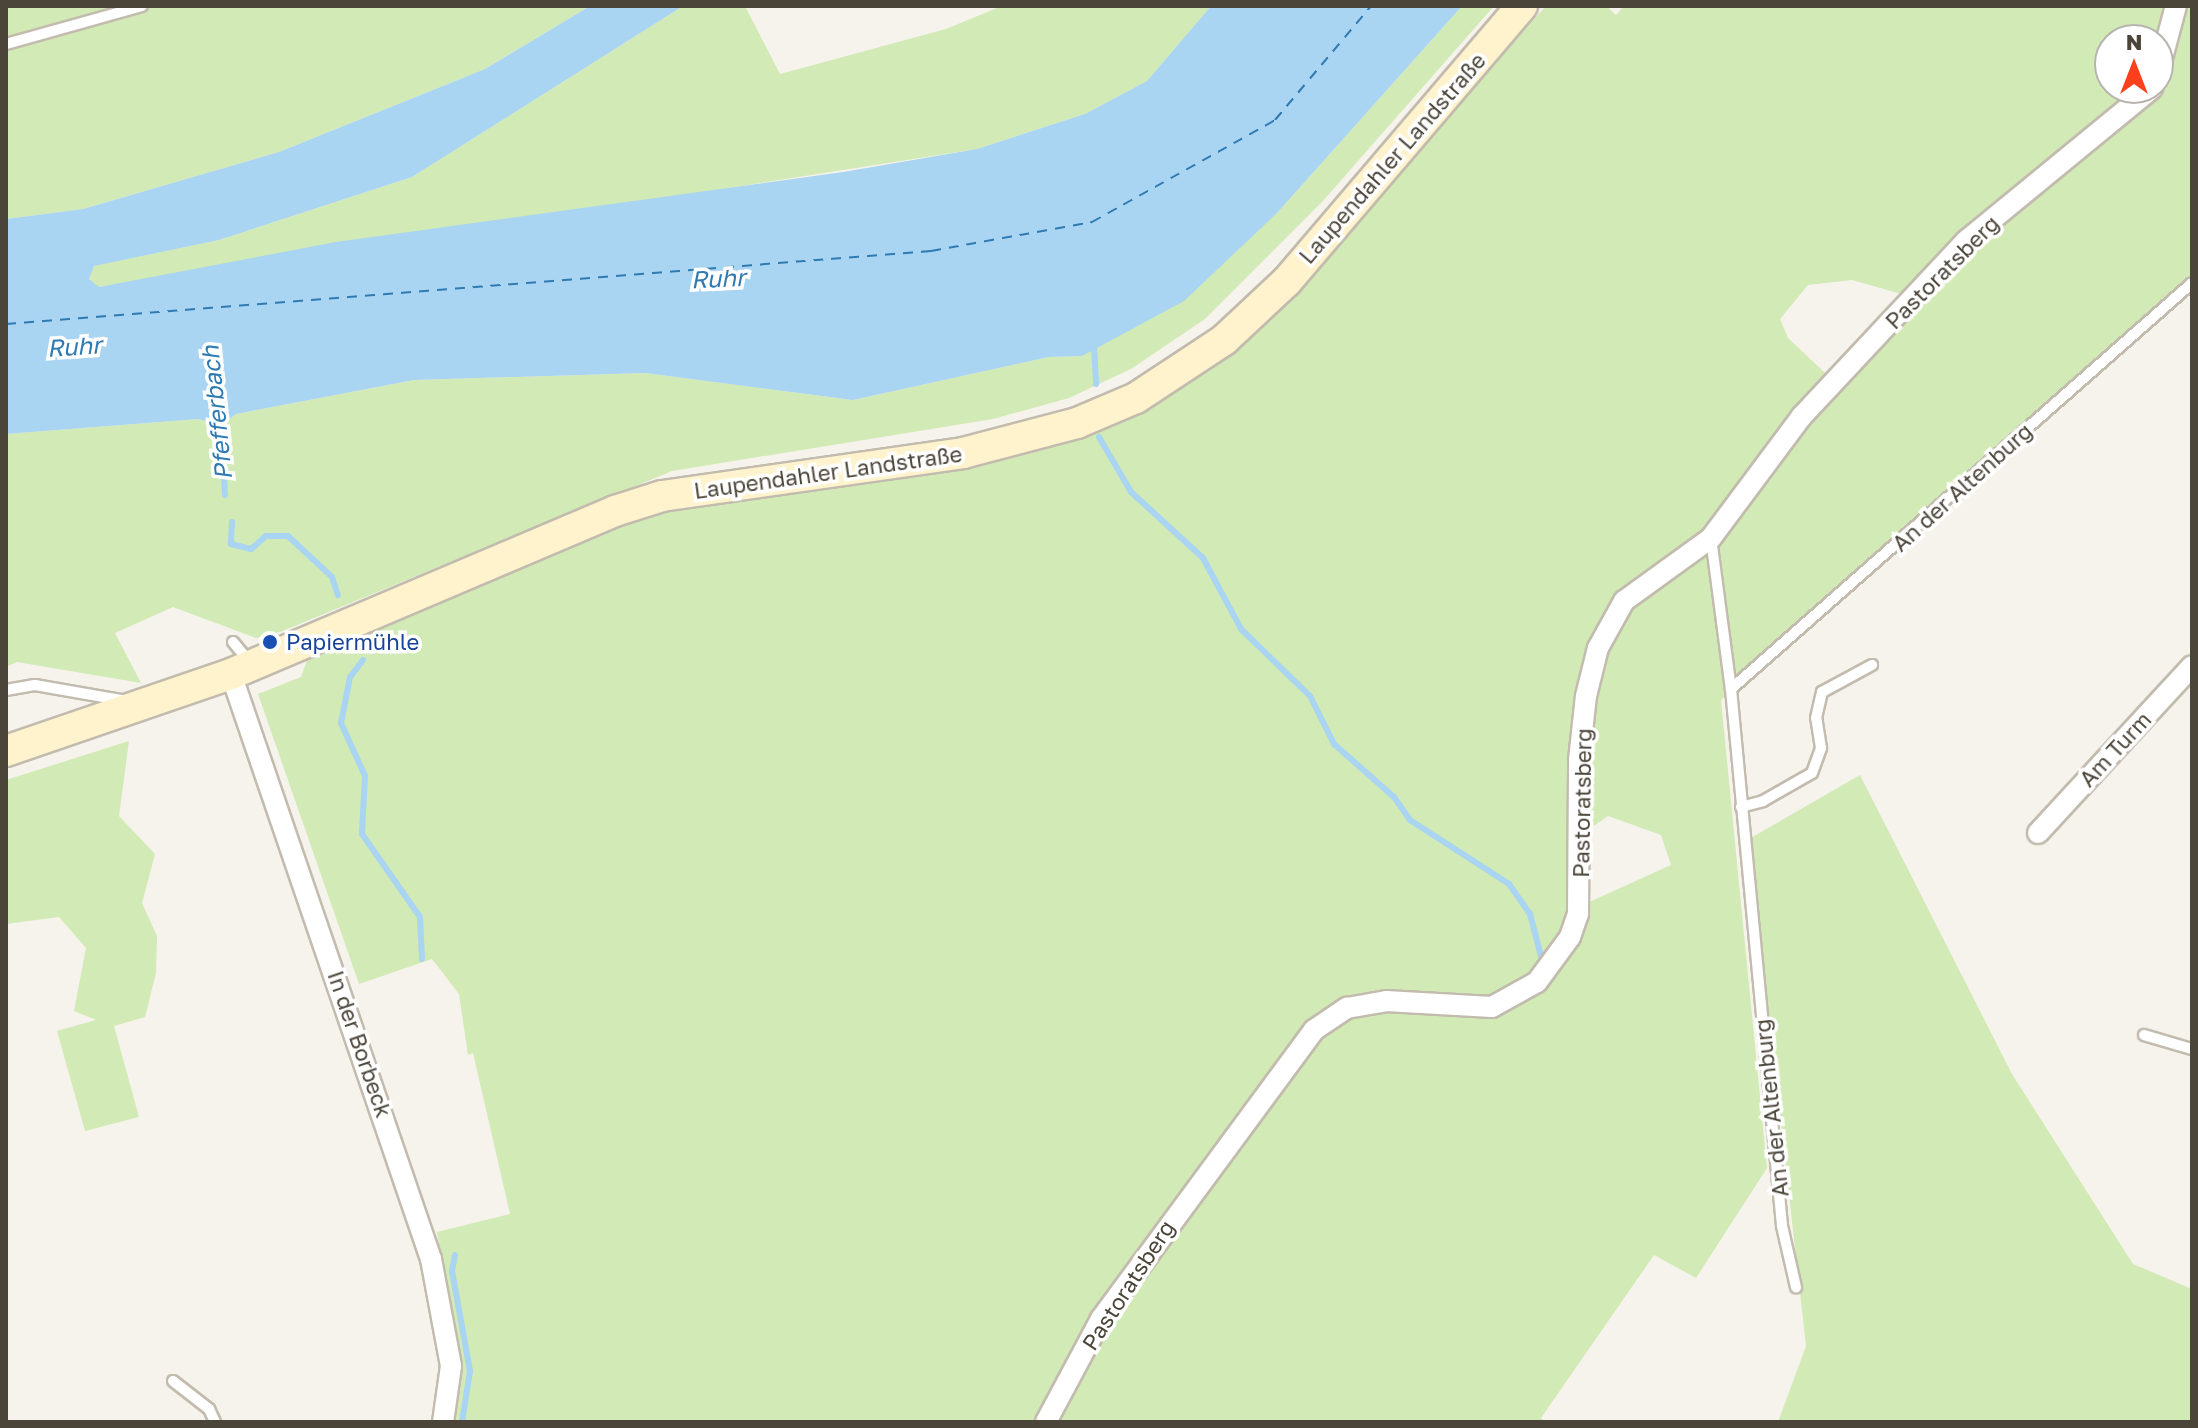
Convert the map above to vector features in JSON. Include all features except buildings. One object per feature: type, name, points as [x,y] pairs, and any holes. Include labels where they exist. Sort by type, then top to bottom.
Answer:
[{"type":"main road","name":"Laupendahler Landstraße","points":[[15,743],[242,670],[615,511],[662,496],[963,453],[1077,423],[1136,398],[1224,340],[1276,292],[1522,6]]},
{"type":"street","name":"Pastoratsberg","points":[[1046,1422],[1110,1306],[1314,1030],[1347,1008],[1386,1001],[1492,1007],[1537,982],[1570,937],[1578,914],[1579,760],[1598,648],[1624,601],[1711,538],[1802,416],[1966,241],[2133,104]]},
{"type":"street","name":"Am Turm","points":[[2038,833],[2192,666]]},
{"type":"street","name":"In der Borbeck","points":[[242,670],[431,1259],[451,1366],[443,1422]]},
{"type":"lane","points":[[6,44],[142,6]]},
{"type":"lane","name":"An der Altenburg","points":[[1731,689],[2192,283]]},
{"type":"lane","name":"An der Altenburg","points":[[1711,538],[1731,689],[1782,1226],[1796,1287]]},
{"type":"lane","points":[[233,642],[242,670]]},
{"type":"lane","points":[[1741,807],[1763,801],[1812,773],[1821,748],[1816,718],[1822,692],[1872,665]]},
{"type":"lane","points":[[6,690],[35,685],[144,704]]},
{"type":"lane","points":[[2144,1035],[2192,1049]]},
{"type":"lane","points":[[173,1381],[209,1409],[215,1422]]},
{"type":"green space","points":[[6,6],[590,6],[485,69],[279,152],[83,209],[6,219]]},
{"type":"green space","points":[[683,6],[745,6],[780,74],[946,29],[1002,6],[1211,6],[1147,81],[1085,114],[977,149],[98,287],[89,279],[93,266],[219,240],[412,177]]},
{"type":"green space","points":[[1462,6],[1494,6],[1322,202],[1205,319],[1131,369],[1069,398],[993,419],[672,471],[280,632],[256,638],[173,607],[115,633],[141,683],[17,662],[6,667],[6,434],[198,419],[222,425],[236,414],[414,380],[645,373],[853,400],[1049,357],[1082,356],[1277,213]]},
{"type":"green space","points":[[1546,6],[1606,6],[1616,15],[1624,6],[2192,6],[2192,275],[1721,700],[1767,1168],[1696,1278],[1654,1255],[1541,1418],[1545,1422],[455,1422],[459,1368],[437,1232],[510,1214],[473,1053],[468,1055],[459,994],[432,959],[359,984],[258,694],[301,677],[309,655],[615,521],[669,506],[1026,447],[1297,286]],"holes":[[[1852,280],[1919,299],[1840,387],[1788,338],[1780,319],[1808,285]],[[1608,816],[1661,835],[1671,865],[1587,903],[1575,839]]]},
{"type":"green space","points":[[129,741],[119,816],[155,854],[142,903],[157,936],[156,973],[145,1017],[114,1026],[139,1117],[85,1131],[57,1031],[96,1020],[74,1011],[86,948],[59,917],[6,924],[6,780]]},
{"type":"green space","points":[[1860,775],[2012,1074],[2133,1264],[2192,1289],[2192,1422],[1778,1422],[1806,1346],[1749,839]]},
{"type":"water","name":"Ruhr","points":[[590,6],[683,6],[412,177],[219,240],[94,266],[89,279],[99,287],[336,242],[843,172],[977,149],[1085,114],[1147,81],[1211,6],[1462,6],[1277,213],[1184,301],[1082,356],[1049,357],[853,400],[645,373],[414,380],[236,414],[222,425],[198,419],[6,434],[6,219],[83,209],[279,152],[485,69]]},
{"type":"waterway","points":[[1094,344],[1096,384]]},
{"type":"waterway","name":"Pfefferbach","points":[[221,419],[225,495]]},
{"type":"waterway","points":[[1099,437],[1131,492],[1203,558],[1241,629],[1310,696],[1334,744],[1394,797],[1410,820],[1509,884],[1530,914],[1543,964]]},
{"type":"waterway","name":"Pfefferbach","points":[[232,522],[231,544],[251,549],[266,536],[288,536],[332,577],[338,595]]},
{"type":"waterway","name":"Pfefferbach","points":[[363,660],[350,677],[341,723],[365,776],[362,834],[420,917],[422,959]]},
{"type":"waterway","name":"Pfefferbach","points":[[455,1255],[452,1271],[470,1371],[462,1422]]},
{"type":"ferry route","points":[[6,324],[931,251],[1092,222],[1275,120],[1371,6]]},
{"type":"place","name":"Papiermühle","points":[[270,642]]}]
